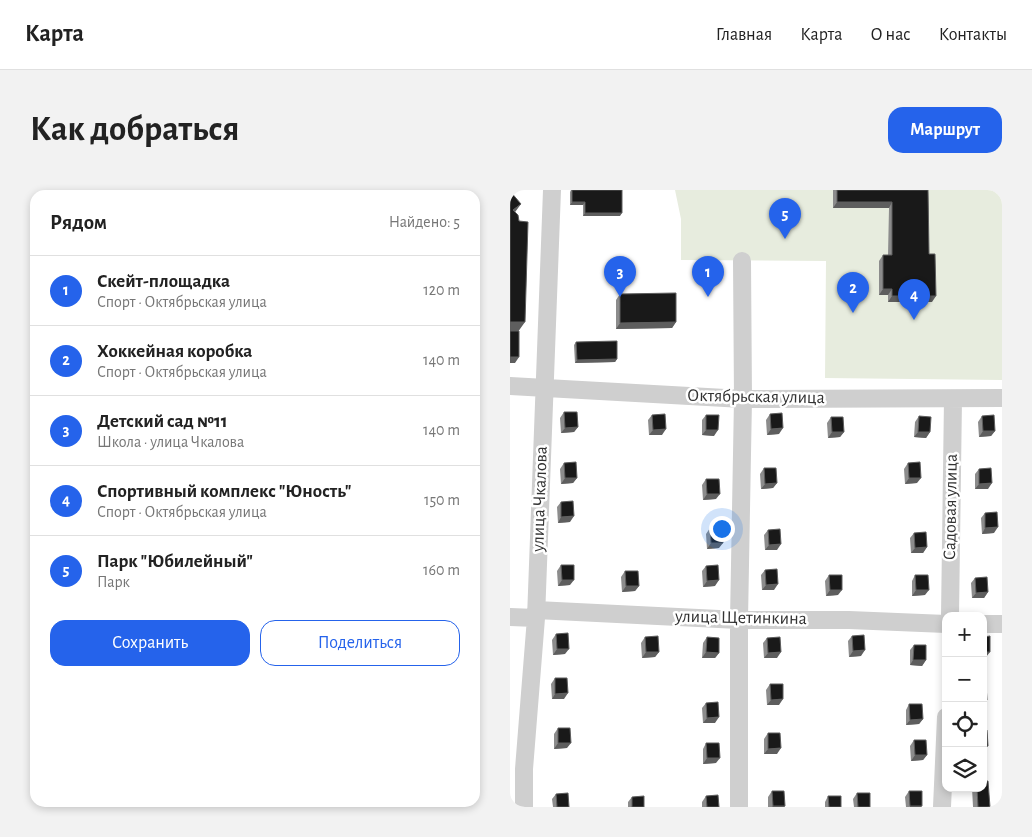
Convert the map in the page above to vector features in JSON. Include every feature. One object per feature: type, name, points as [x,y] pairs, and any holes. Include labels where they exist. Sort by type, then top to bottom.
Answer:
[{"type":"street","name":"улица Чкалова","points":[[524,807],[517,769],[536,614],[552,190]]},
{"type":"street","points":[[739,807],[739,620],[743,398],[742,261]]},
{"type":"street","name":"Октябрьская улица","points":[[510,386],[743,398],[1002,398]]},
{"type":"street","name":"Садовая улица","points":[[950,612],[953,399]]},
{"type":"street","name":"улица Щетинкина","points":[[510,617],[536,614],[739,620],[849,620],[942,624]]},
{"type":"street","points":[[987,624],[1002,624]]},
{"type":"street","points":[[942,807],[945,747]]},
{"type":"shaded area","points":[[675,190],[1002,190],[1002,380],[825,378],[826,261],[681,260],[681,219]]},
{"type":"building","points":[[572,190],[622,190],[622,213],[585,213],[585,202],[572,202]]},
{"type":"building","points":[[837,190],[928,190],[929,254],[935,254],[936,296],[892,296],[892,289],[883,289],[883,255],[892,255],[892,202],[837,202]]},
{"type":"building","points":[[510,191],[521,204],[513,210],[518,215],[519,221],[528,222],[525,322],[510,322]]},
{"type":"building","points":[[676,293],[676,322],[620,323],[620,294]]},
{"type":"building","points":[[510,331],[519,331],[519,357],[510,357]]},
{"type":"building","points":[[617,341],[617,359],[577,360],[576,342]]},
{"type":"building","points":[[564,412],[577,412],[578,427],[565,428]]},
{"type":"building","points":[[782,413],[783,428],[771,429],[770,414]]},
{"type":"building","points":[[665,414],[666,429],[653,430],[652,415]]},
{"type":"building","points":[[706,415],[719,415],[718,430],[706,430]]},
{"type":"building","points":[[994,415],[995,431],[983,431],[982,416]]},
{"type":"building","points":[[919,416],[931,417],[930,432],[918,432]]},
{"type":"building","points":[[831,417],[843,417],[844,432],[832,432]]},
{"type":"building","points":[[576,462],[577,478],[565,478],[564,463]]},
{"type":"building","points":[[920,462],[921,478],[909,478],[908,463]]},
{"type":"building","points":[[764,468],[776,468],[777,483],[765,484]]},
{"type":"building","points":[[991,468],[992,483],[979,484],[979,469]]},
{"type":"building","points":[[706,479],[719,479],[720,494],[707,494]]},
{"type":"building","points":[[573,501],[574,516],[561,517],[561,502]]},
{"type":"building","points":[[997,512],[998,527],[985,528],[985,513]]},
{"type":"building","points":[[710,528],[722,528],[723,543],[711,543]]},
{"type":"building","points":[[780,529],[781,544],[769,545],[768,530]]},
{"type":"building","points":[[926,532],[927,547],[915,548],[914,533]]},
{"type":"building","points":[[561,565],[574,565],[574,580],[562,580]]},
{"type":"building","points":[[718,565],[719,580],[707,581],[706,566]]},
{"type":"building","points":[[777,569],[778,584],[766,585],[765,570]]},
{"type":"building","points":[[625,571],[638,571],[639,586],[626,586]]},
{"type":"building","points":[[829,575],[842,575],[842,590],[830,590]]},
{"type":"building","points":[[915,575],[928,575],[929,590],[916,590]]},
{"type":"building","points":[[987,577],[988,592],[976,593],[975,578]]},
{"type":"building","points":[[568,633],[569,649],[557,649],[556,634]]},
{"type":"building","points":[[864,635],[865,650],[853,651],[852,636]]},
{"type":"building","points":[[658,636],[659,652],[646,652],[645,637]]},
{"type":"building","points":[[987,636],[990,636],[990,652],[987,652]]},
{"type":"building","points":[[707,637],[719,638],[719,653],[706,652]]},
{"type":"building","points":[[780,637],[781,652],[768,653],[767,638]]},
{"type":"building","points":[[914,645],[926,645],[926,660],[913,660]]},
{"type":"building","points":[[555,678],[567,678],[568,693],[555,694]]},
{"type":"building","points":[[770,684],[783,684],[783,699],[771,700]]},
{"type":"building","points":[[718,702],[719,717],[707,718],[706,703]]},
{"type":"building","points":[[909,704],[922,704],[923,719],[910,720]]},
{"type":"building","points":[[558,728],[570,728],[571,743],[558,743]]},
{"type":"building","points":[[768,733],[780,733],[781,748],[768,749]]},
{"type":"building","points":[[914,740],[926,740],[927,755],[915,755]]},
{"type":"building","points":[[706,743],[719,743],[720,758],[707,758]]},
{"type":"building","points":[[988,781],[990,807],[978,807],[977,792],[987,792]]},
{"type":"building","points":[[772,791],[784,791],[785,806],[773,806]]},
{"type":"building","points":[[909,791],[922,791],[922,806],[910,806]]},
{"type":"building","points":[[568,793],[569,807],[557,807],[556,794]]},
{"type":"building","points":[[857,793],[870,793],[870,807],[858,807]]},
{"type":"building","points":[[718,795],[719,807],[707,807],[706,796]]},
{"type":"building","points":[[644,796],[644,807],[632,807],[632,797]]},
{"type":"building","points":[[828,796],[841,796],[841,807],[829,807]]},
{"type":"place","name":"Парк \"Юбилейный\"","points":[[785,239]]},
{"type":"place","name":"Детский сад №11","points":[[620,297]]},
{"type":"place","name":"Скейт-площадка","points":[[708,297]]},
{"type":"place","name":"Хоккейная коробка","points":[[853,313]]},
{"type":"place","name":"Спортивный комплекс \"Юность\"","points":[[914,320]]}]
